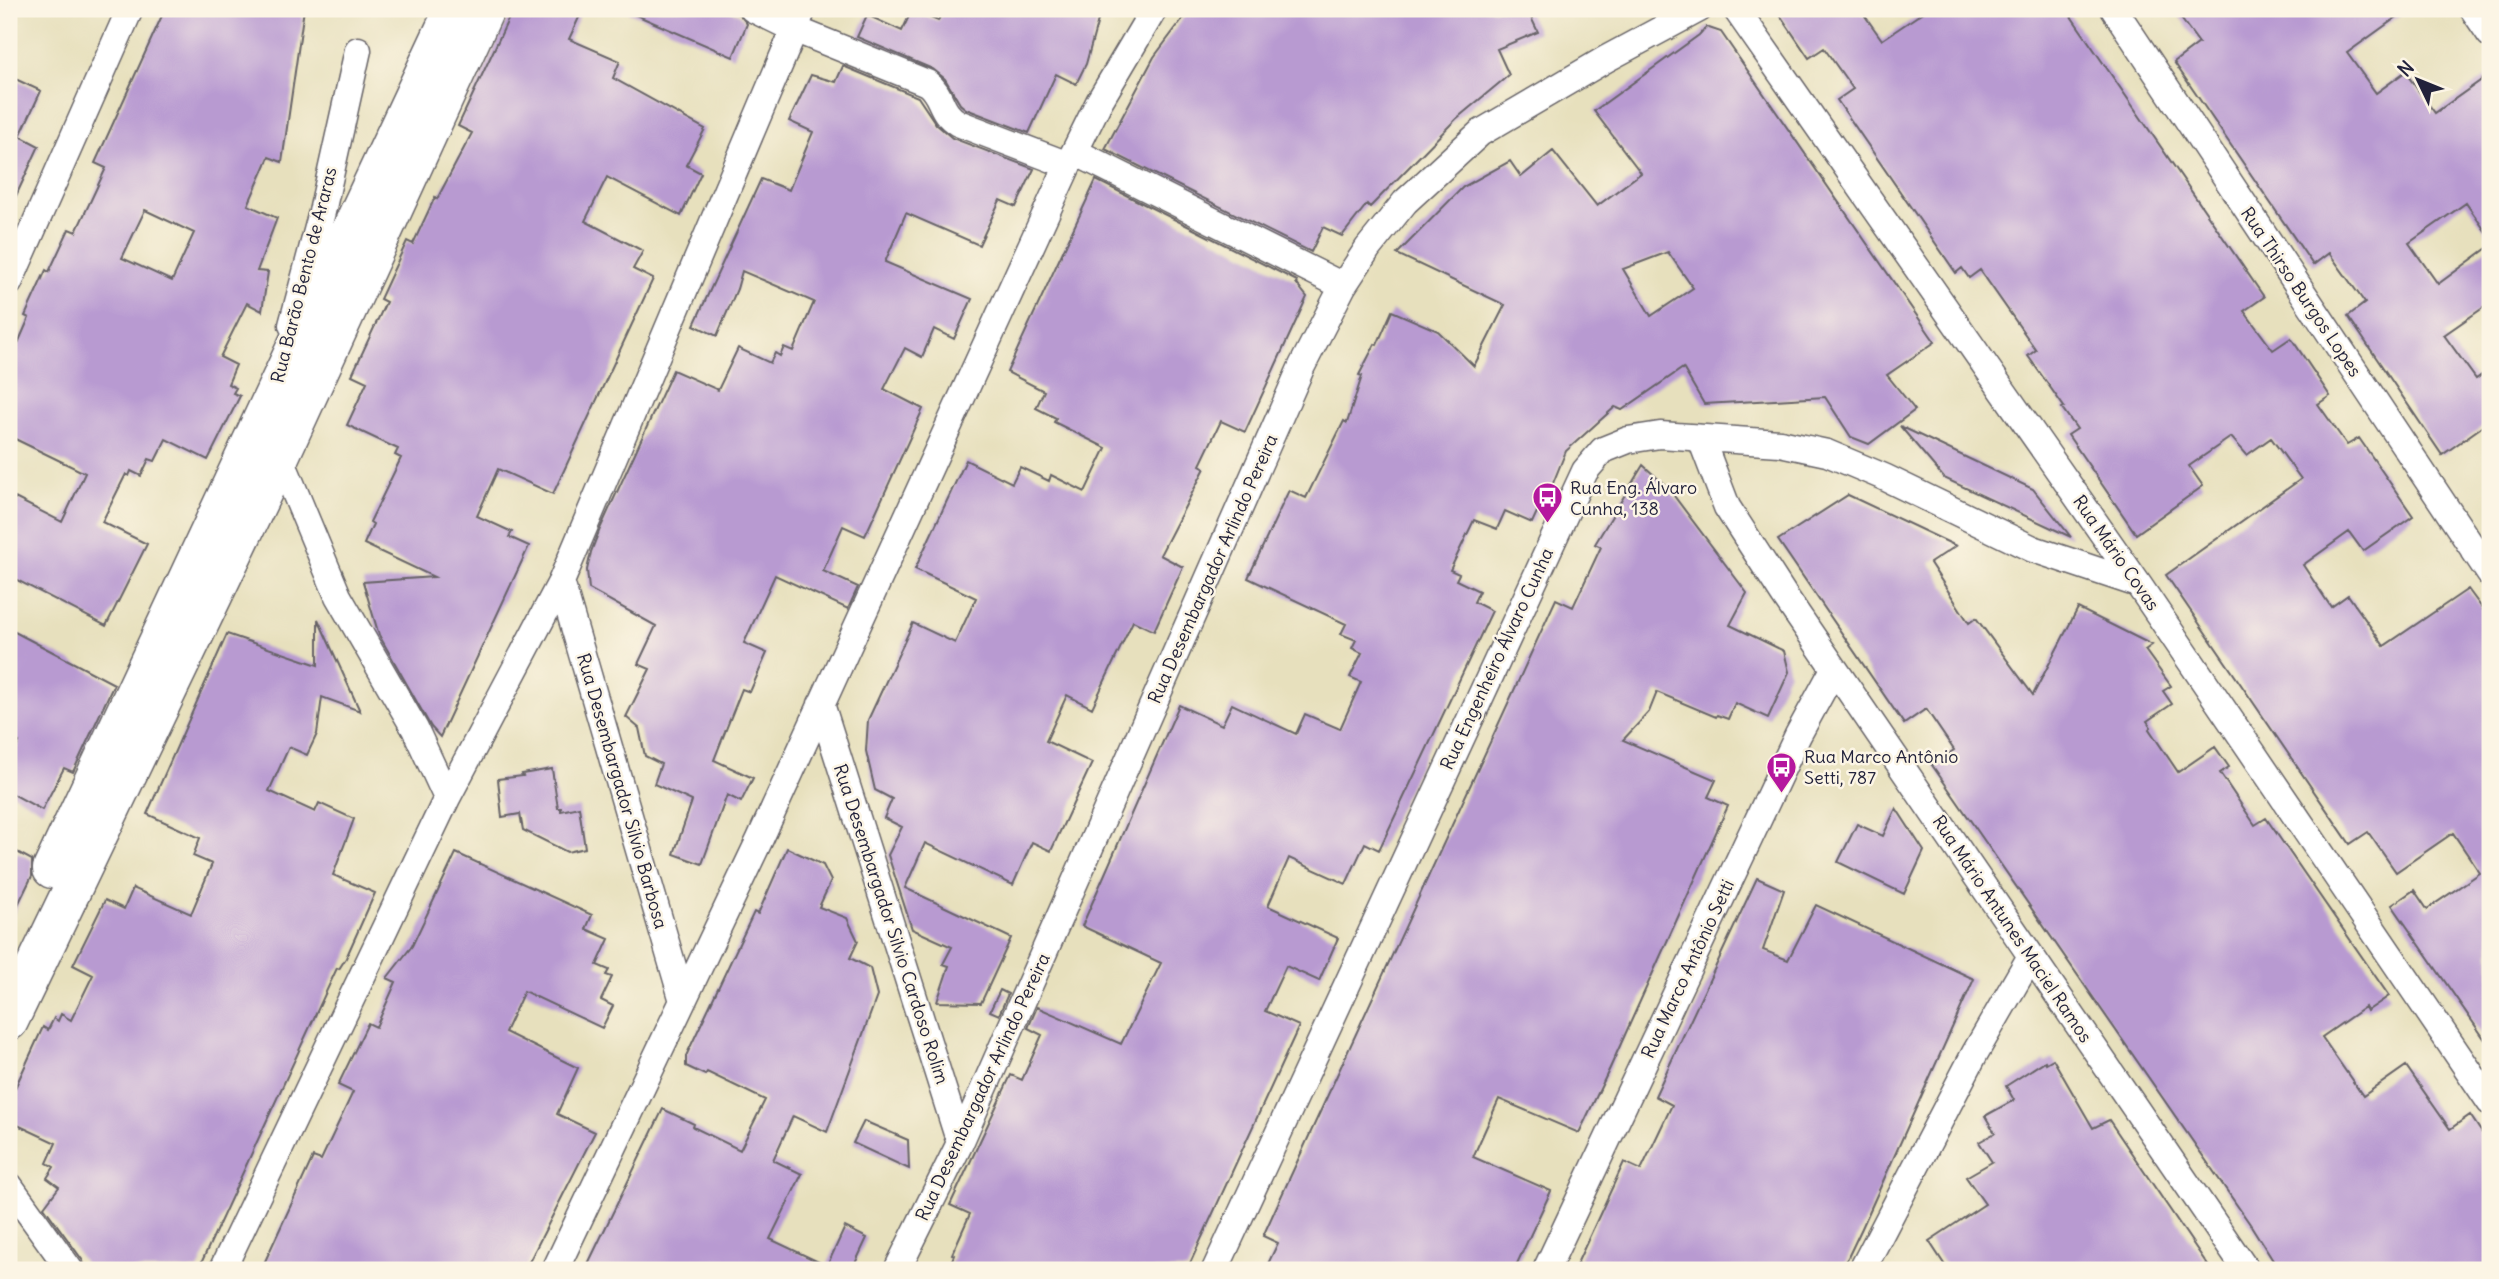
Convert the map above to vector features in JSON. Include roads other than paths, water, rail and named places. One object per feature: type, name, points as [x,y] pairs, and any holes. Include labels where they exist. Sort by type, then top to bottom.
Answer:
[{"type":"street","points":[[9,283],[130,9]]},
{"type":"street","points":[[9,962],[454,9]]},
{"type":"street","points":[[9,1021],[281,453],[485,9]]},
{"type":"street","points":[[753,9],[799,19],[927,83],[934,88],[944,112],[958,124],[1072,159],[1343,286]]},
{"type":"street","points":[[555,1270],[821,705],[1099,102],[1154,9]]},
{"type":"street","name":"Rua Desembargador Arlindo Pereira","points":[[897,1270],[960,1143],[1303,366],[1343,286],[1368,248],[1405,202],[1480,133],[1606,59],[1699,9]]},
{"type":"street","name":"Rua Mário Covas","points":[[1736,9],[2138,584],[2490,1102]]},
{"type":"street","name":"Rua Thirso Burgos Lopes","points":[[2114,9],[2490,574]]},
{"type":"street","points":[[2473,9],[2490,34]]},
{"type":"street","points":[[222,1270],[447,798],[561,582],[799,19]]},
{"type":"street","name":"Rua Barão Bento de Araras","points":[[358,50],[322,212],[272,400],[281,453],[320,557],[338,596],[415,729],[447,798]]},
{"type":"street","name":"Rua Engenheiro Álvaro Cunha","points":[[1214,1270],[1585,471],[1603,450],[1628,440],[1660,435],[1780,443],[1827,453],[1884,477],[2033,549],[2138,584]]},
{"type":"street","name":"Rua Mário Antunes Maciel Ramos","points":[[1702,439],[1727,508],[1834,669],[2246,1270]]},
{"type":"street","name":"Rua Desembargador Silvio Barbosa","points":[[561,582],[683,1001]]},
{"type":"street","name":"Rua Marco Antônio Setti","points":[[1546,1270],[1792,747],[1834,669]]},
{"type":"street","name":"Rua Desembargador Silvio Cardoso Rolim","points":[[821,705],[960,1143]]},
{"type":"street","points":[[1870,1265],[1975,1053],[2031,956]]},
{"type":"street","points":[[9,1185],[70,1270]]},
{"type":"place","name":"Rua Eng. Álvaro Cunha, 138","points":[[1547,525]]},
{"type":"place","name":"Rua Marco Antônio Setti, 787","points":[[1781,794]]}]
